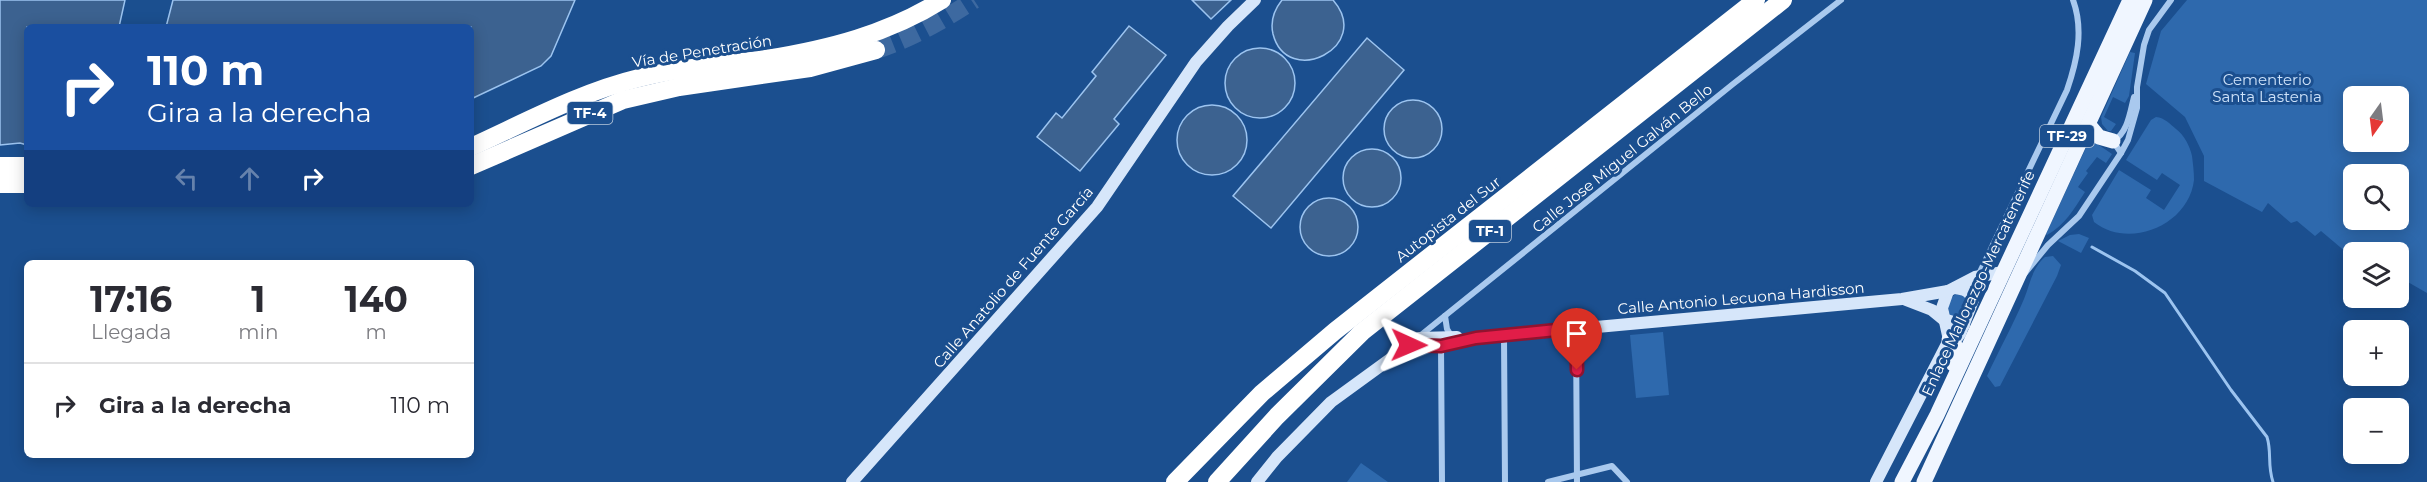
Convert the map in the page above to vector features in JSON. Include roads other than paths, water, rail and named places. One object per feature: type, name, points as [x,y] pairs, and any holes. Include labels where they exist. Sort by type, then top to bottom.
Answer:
[{"type":"highway","name":"Vía de Penetración","points":[[474,165],[624,100],[764,59],[838,45],[902,22],[942,0]]},
{"type":"highway","name":"Autopista del Sur","points":[[1175,482],[1262,393],[1335,331],[1756,0]]},
{"type":"highway","name":"TF-1","points":[[1217,482],[1284,408],[1362,332],[1783,0]]},
{"type":"highway","name":"Vía de Penetración","points":[[474,146],[603,89],[648,76],[810,68],[876,50]]},
{"type":"highway","points":[[0,166],[24,174]]},
{"type":"highway","points":[[0,184],[24,176]]},
{"type":"main road","name":"Enlace Mallorazgo-Mercatenerife","points":[[1902,482],[1937,415],[2130,0]]},
{"type":"main road","name":"TF-29","points":[[1924,482],[2145,0]]},
{"type":"main road","points":[[2089,125],[2099,137],[2117,147]]},
{"type":"main road","points":[[1937,415],[1939,392],[1959,353],[1957,345],[1949,340]]},
{"type":"street","name":"Calle Anatolio de Fuente García","points":[[852,482],[1088,218],[1196,62],[1255,0]]},
{"type":"street","name":"Calle Jose Miguel Galván Bello","points":[[1414,342],[1732,84],[1841,0]]},
{"type":"street","points":[[1975,277],[1984,268],[2067,90],[2075,68],[2079,37],[2077,11],[2073,0]]},
{"type":"street","points":[[2117,147],[2128,140],[2137,108],[2140,62],[2149,30],[2171,0]]},
{"type":"street","points":[[2020,276],[2029,270],[2049,245],[2079,216],[2117,147],[2127,123],[2137,87]]},
{"type":"street","name":"Calle Antonio Lecuona Hardisson","points":[[1414,342],[1452,337],[1504,336],[1902,299],[1951,289],[1975,277],[2003,272]]},
{"type":"street","points":[[1876,482],[1949,340],[1942,309],[1951,289],[1965,289],[1973,300],[1957,338],[1949,340]]},
{"type":"street","points":[[1902,299],[1921,305],[1943,319],[1964,325]]},
{"type":"street","points":[[1445,316],[1452,337]]},
{"type":"street","points":[[1576,328],[1578,482]]},
{"type":"street","points":[[1504,336],[1505,482]]},
{"type":"street","name":"Calle Antonio Lecuona Hardisson","points":[[1414,342],[1441,346],[1476,338]]},
{"type":"street","points":[[1257,482],[1277,457],[1331,402],[1414,342]]},
{"type":"street","points":[[1441,346],[1442,482]]},
{"type":"street","points":[[1548,482],[1612,465],[1627,482]]},
{"type":"waterway","points":[[2092,247],[2135,271],[2165,293],[2231,390],[2267,437],[2273,482]]},
{"type":"tunnel","points":[[876,50],[926,28],[974,0]]},
{"type":"park label","name":"Cementerio Santa Lastenia","points":[[2267,88]]}]
